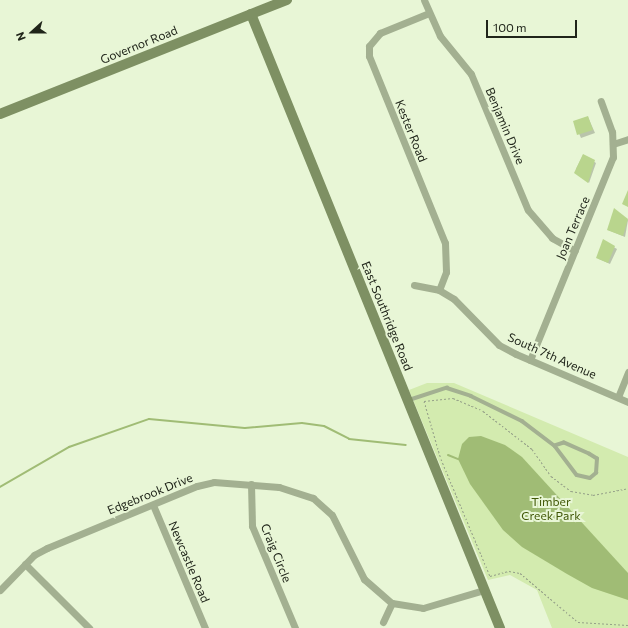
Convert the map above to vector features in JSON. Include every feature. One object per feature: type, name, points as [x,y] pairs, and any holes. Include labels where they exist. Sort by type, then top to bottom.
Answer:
[{"type":"street","name":"Governor Road","points":[[0,114],[287,0]]},
{"type":"street","name":"Benjamin Drive","points":[[424,0],[440,36],[471,74],[528,210],[552,238],[575,251]]},
{"type":"street","name":"Kester Road","points":[[429,13],[380,33],[369,46],[369,56],[445,243],[446,272],[439,290]]},
{"type":"street","name":"East Southridge Road","points":[[251,14],[500,628]]},
{"type":"street","name":"Joan Terrace","points":[[530,360],[608,175],[614,144],[601,101]]},
{"type":"street","points":[[614,144],[628,139]]},
{"type":"street","name":"South 7th Avenue","points":[[414,285],[439,290],[468,310],[499,345],[628,402]]},
{"type":"street","points":[[618,397],[628,372]]},
{"type":"street","name":"Edgebrook Drive","points":[[0,590],[26,564],[47,548],[206,483],[251,484],[292,489],[319,502],[332,514],[364,579],[392,603]]},
{"type":"street","name":"Craig Circle","points":[[251,484],[252,526],[294,628]]},
{"type":"street","name":"Newcastle Road","points":[[153,505],[205,628]]},
{"type":"street","points":[[26,564],[89,628]]},
{"type":"street","points":[[383,622],[392,603],[423,608],[484,590]]},
{"type":"lane","points":[[408,401],[440,390],[453,390],[522,421],[555,446],[577,475],[590,478],[596,473],[597,459],[590,454],[564,443],[555,446]]},
{"type":"path","points":[[628,488],[592,495],[570,491],[551,476],[532,449],[483,411],[454,398],[424,402],[441,459],[490,576],[509,571],[520,573],[578,622],[628,626]]},
{"type":"green space","name":"Timber Creek Park","points":[[427,383],[454,383],[628,457],[628,628],[552,628],[537,590],[510,575],[488,580],[409,390]]},
{"type":"shaded area","points":[[481,436],[505,445],[522,457],[628,573],[628,600],[592,588],[567,574],[522,547],[503,530],[470,484],[458,459],[462,444],[469,437]]},
{"type":"building","points":[[588,116],[593,130],[577,135],[573,121]]},
{"type":"building","points":[[583,154],[595,160],[588,183],[574,173]]},
{"type":"building","points":[[628,190],[628,207],[622,204]]},
{"type":"building","points":[[614,208],[628,219],[623,236],[607,230]]},
{"type":"building","points":[[603,239],[615,246],[608,263],[596,258]]},
{"type":"waterway","points":[[0,487],[69,447],[149,419],[245,428],[302,423],[324,426],[349,439],[406,445]]},
{"type":"waterway","points":[[448,455],[458,459]]}]
